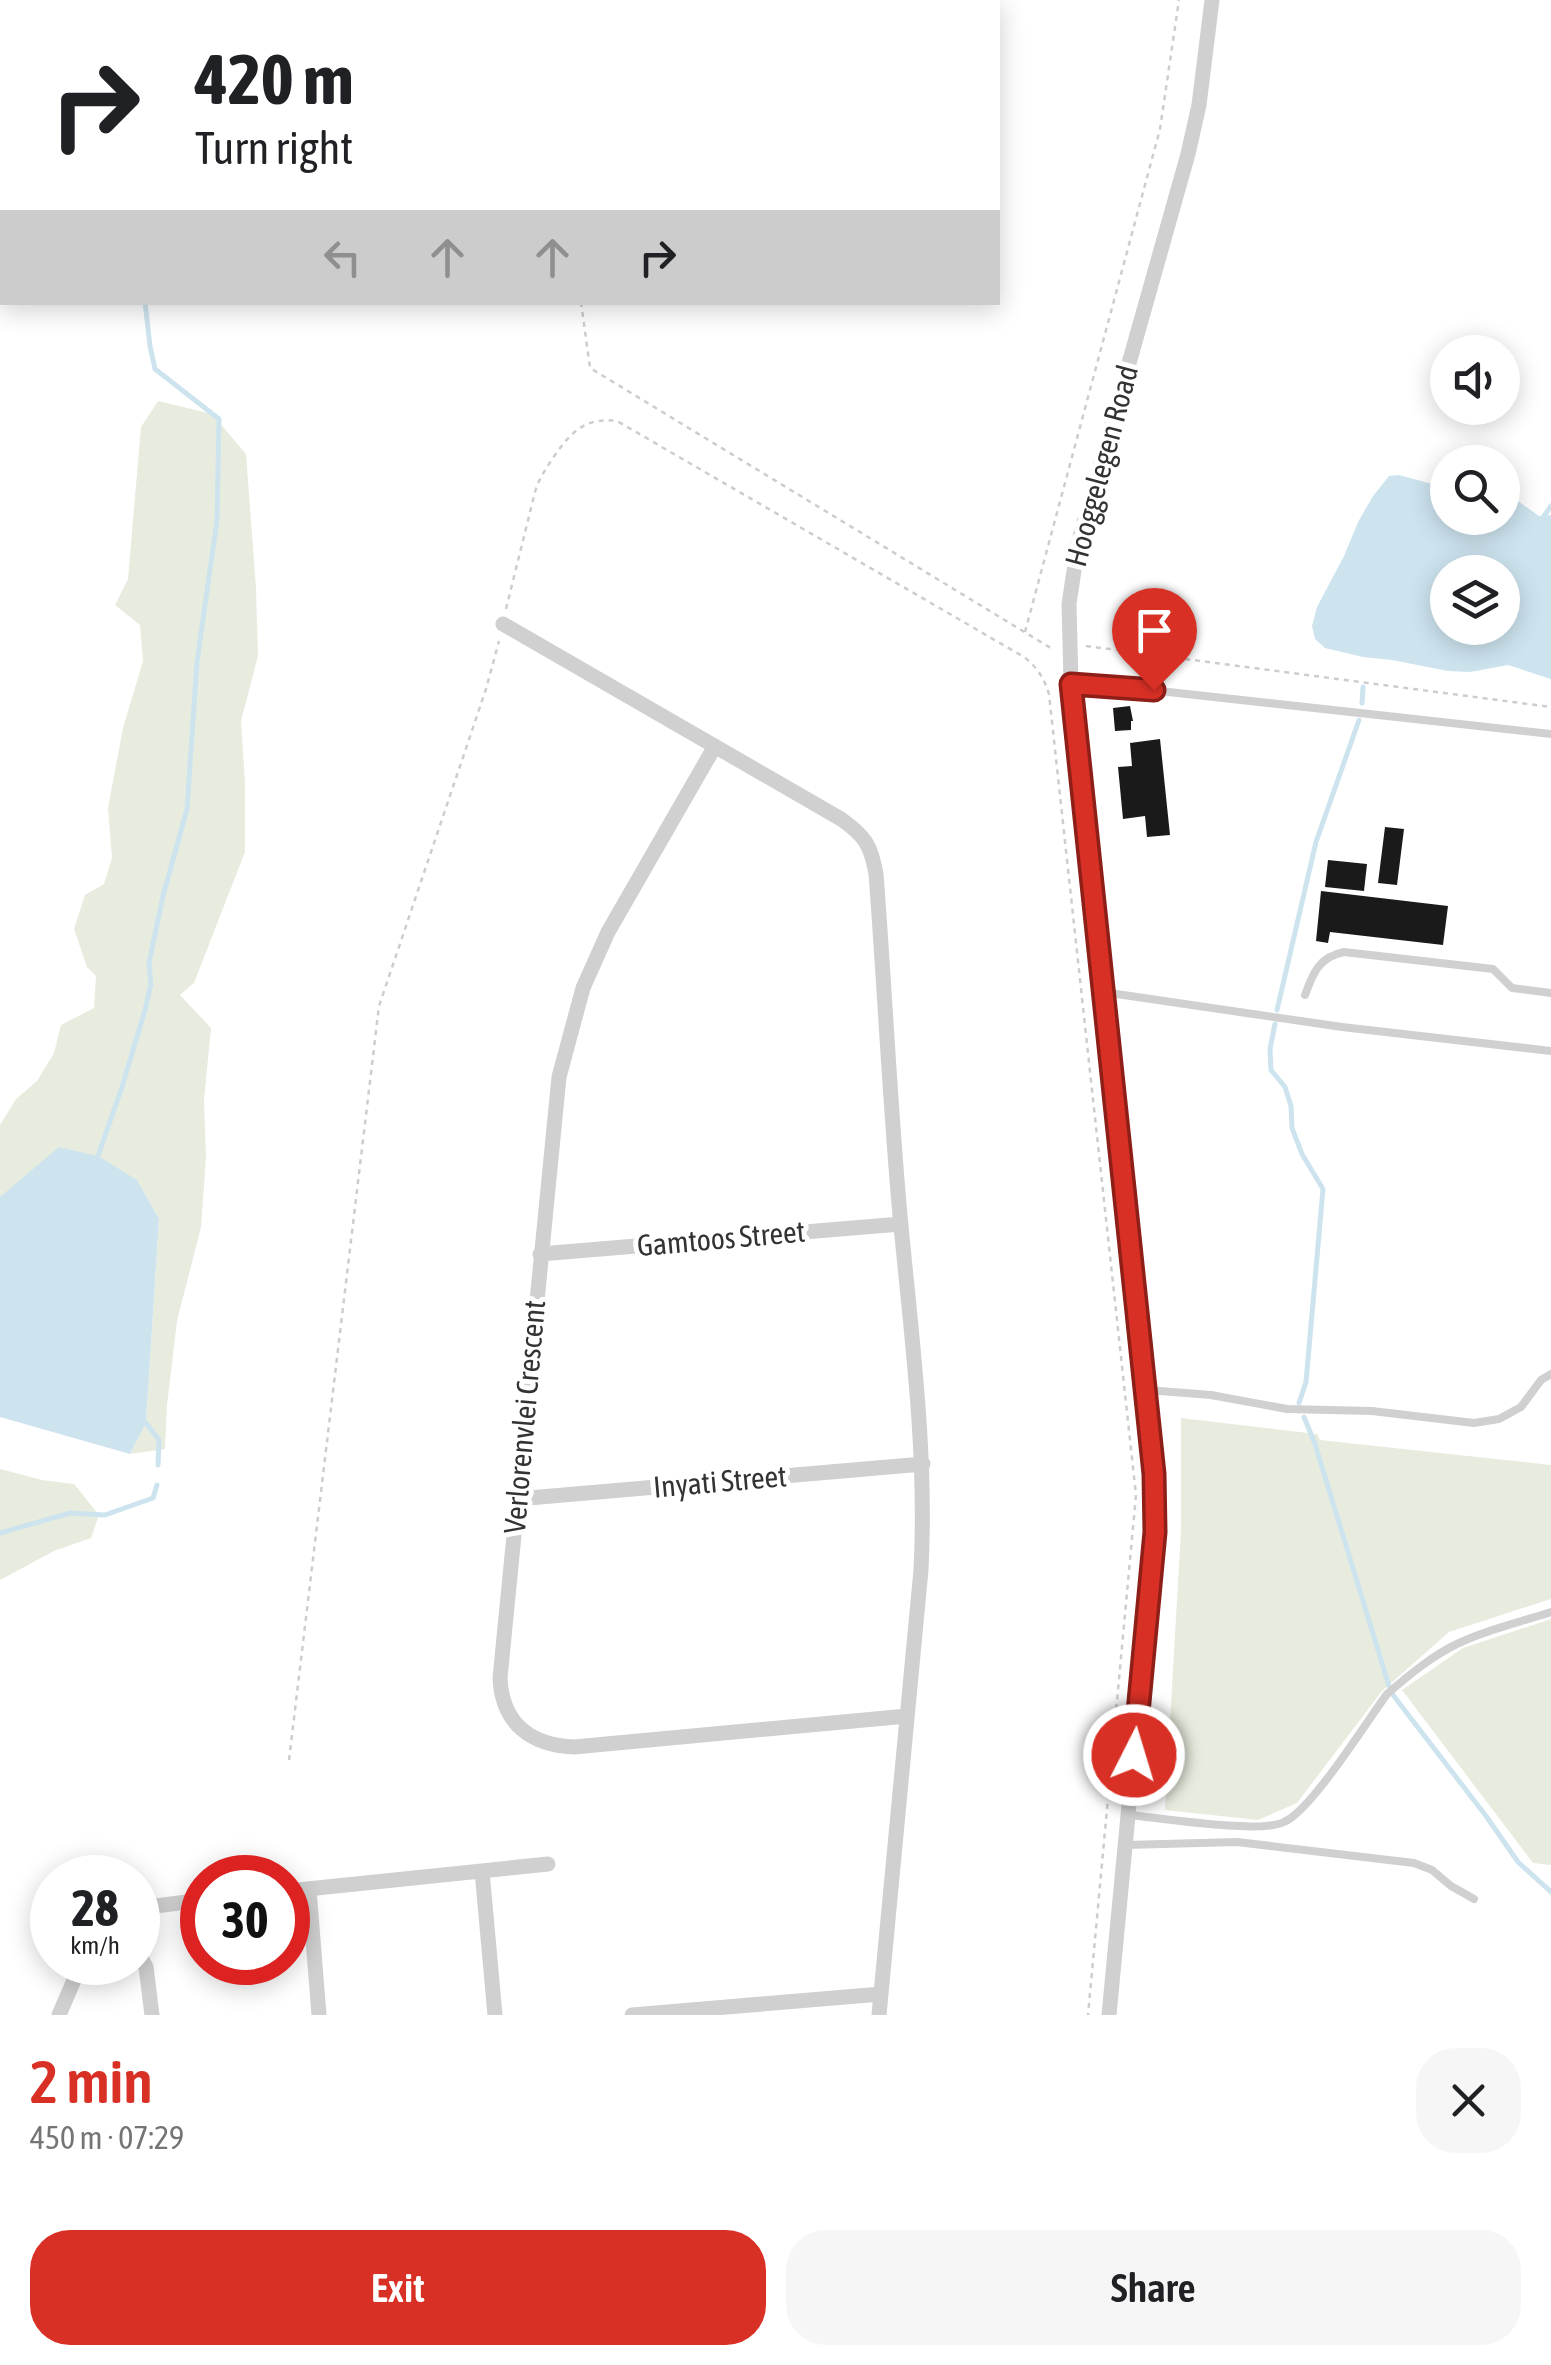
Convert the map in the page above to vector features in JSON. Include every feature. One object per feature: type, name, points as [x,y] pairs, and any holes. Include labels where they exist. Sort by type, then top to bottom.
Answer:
[{"type":"street","name":"Hooggelegen Road","points":[[1109,2015],[1155,1532],[1153,1449],[1071,684],[1069,604],[1078,544],[1188,154],[1212,0]]},
{"type":"street","points":[[503,624],[841,819],[859,832],[872,854],[901,1224],[915,1349],[924,1513],[879,2015]]},
{"type":"street","name":"Verlorenvlei Crescent","points":[[715,746],[608,932],[583,988],[559,1077],[500,1692],[511,1718],[532,1736],[557,1746],[907,1716]]},
{"type":"street","name":"Gamtoos Street","points":[[540,1254],[901,1224]]},
{"type":"street","name":"Inyati Street","points":[[517,1499],[922,1464]]},
{"type":"street","points":[[310,1889],[548,1864]]},
{"type":"street","points":[[482,1871],[495,2015]]},
{"type":"street","points":[[310,1902],[319,2015]]},
{"type":"street","points":[[59,2015],[72,1985]]},
{"type":"street","points":[[148,1985],[152,2015]]},
{"type":"street","points":[[632,2015],[881,1994]]},
{"type":"lane","points":[[1071,684],[1551,734]]},
{"type":"lane","points":[[1305,995],[1319,964],[1330,955],[1344,952],[1493,969],[1512,988],[1551,992]]},
{"type":"lane","points":[[1104,992],[1342,1027],[1551,1051]]},
{"type":"lane","points":[[1146,1390],[1211,1395],[1287,1408],[1372,1411],[1474,1423],[1499,1418],[1521,1407],[1541,1380],[1551,1374]]},
{"type":"lane","points":[[1128,1815],[1264,1828],[1289,1820],[1301,1810],[1398,1684],[1460,1642],[1551,1612]]},
{"type":"lane","points":[[1126,1845],[1226,1842],[1389,1859],[1424,1866],[1474,1899]]},
{"type":"path","points":[[1025,632],[1160,129],[1179,0]]},
{"type":"path","points":[[581,305],[590,368],[1025,632],[1069,652],[1551,707]]},
{"type":"path","points":[[289,1760],[379,1006],[486,689],[534,492],[569,435],[594,420],[606,419],[627,425],[1024,657],[1041,673],[1050,694],[1136,1495],[1088,2015]]},
{"type":"shaded area","points":[[158,401],[212,414],[246,454],[258,656],[241,721],[245,852],[194,983],[180,995],[211,1028],[204,1100],[206,1157],[201,1227],[177,1321],[165,1449],[130,1454],[146,1423],[159,1219],[137,1180],[0,1197],[0,1125],[16,1099],[37,1081],[54,1053],[61,1025],[94,1008],[96,976],[87,967],[74,929],[85,895],[104,884],[112,858],[108,808],[123,728],[143,661],[140,625],[115,605],[128,579],[141,427]]},
{"type":"shaded area","points":[[1181,1418],[1317,1434],[1320,1440],[1551,1465],[1551,1599],[1449,1632],[1382,1691],[1297,1803],[1258,1820],[1165,1810],[1181,1530]]},
{"type":"shaded area","points":[[0,1469],[74,1484],[99,1515],[91,1538],[54,1551],[0,1580]]},
{"type":"shaded area","points":[[1551,1619],[1551,1865],[1533,1863],[1402,1690],[1463,1648]]},
{"type":"water","points":[[1389,476],[1430,483],[1430,535],[1520,535],[1520,502],[1539,516],[1551,515],[1551,679],[1508,665],[1470,672],[1448,671],[1363,657],[1325,648],[1315,639],[1312,626],[1317,607],[1373,496]]},
{"type":"water","points":[[59,1147],[98,1156],[137,1180],[159,1219],[146,1423],[130,1454],[0,1417],[0,1197]]},
{"type":"building","points":[[1130,706],[1131,730],[1115,731],[1113,708]]},
{"type":"building","points":[[1160,739],[1170,835],[1147,837],[1145,816],[1123,819],[1118,767],[1132,766],[1130,743]]},
{"type":"building","points":[[1385,827],[1404,829],[1397,885],[1378,883]]},
{"type":"building","points":[[1328,860],[1367,864],[1364,891],[1325,887]]},
{"type":"building","points":[[1321,891],[1448,906],[1443,945],[1330,932],[1328,943],[1316,941]]},
{"type":"waterway","points":[[98,1156],[145,1010],[151,984],[149,963],[187,809],[197,662],[217,520],[219,419],[155,369],[145,305]]},
{"type":"waterway","points":[[1544,516],[1551,506]]},
{"type":"waterway","points":[[1362,703],[1363,687]]},
{"type":"waterway","points":[[1277,1010],[1316,842],[1359,720]]},
{"type":"waterway","points":[[1275,1024],[1271,1070],[1285,1087],[1292,1128],[1323,1189],[1306,1382],[1299,1403]]},
{"type":"waterway","points":[[1304,1417],[1393,1695],[1518,1862],[1551,1892]]},
{"type":"waterway","points":[[146,1423],[159,1440],[158,1465]]},
{"type":"waterway","points":[[0,1533],[70,1513],[105,1515],[153,1498],[157,1485]]},
{"type":"route","points":[[1134,1755],[1156,1499],[1071,684],[1154,690]]}]
